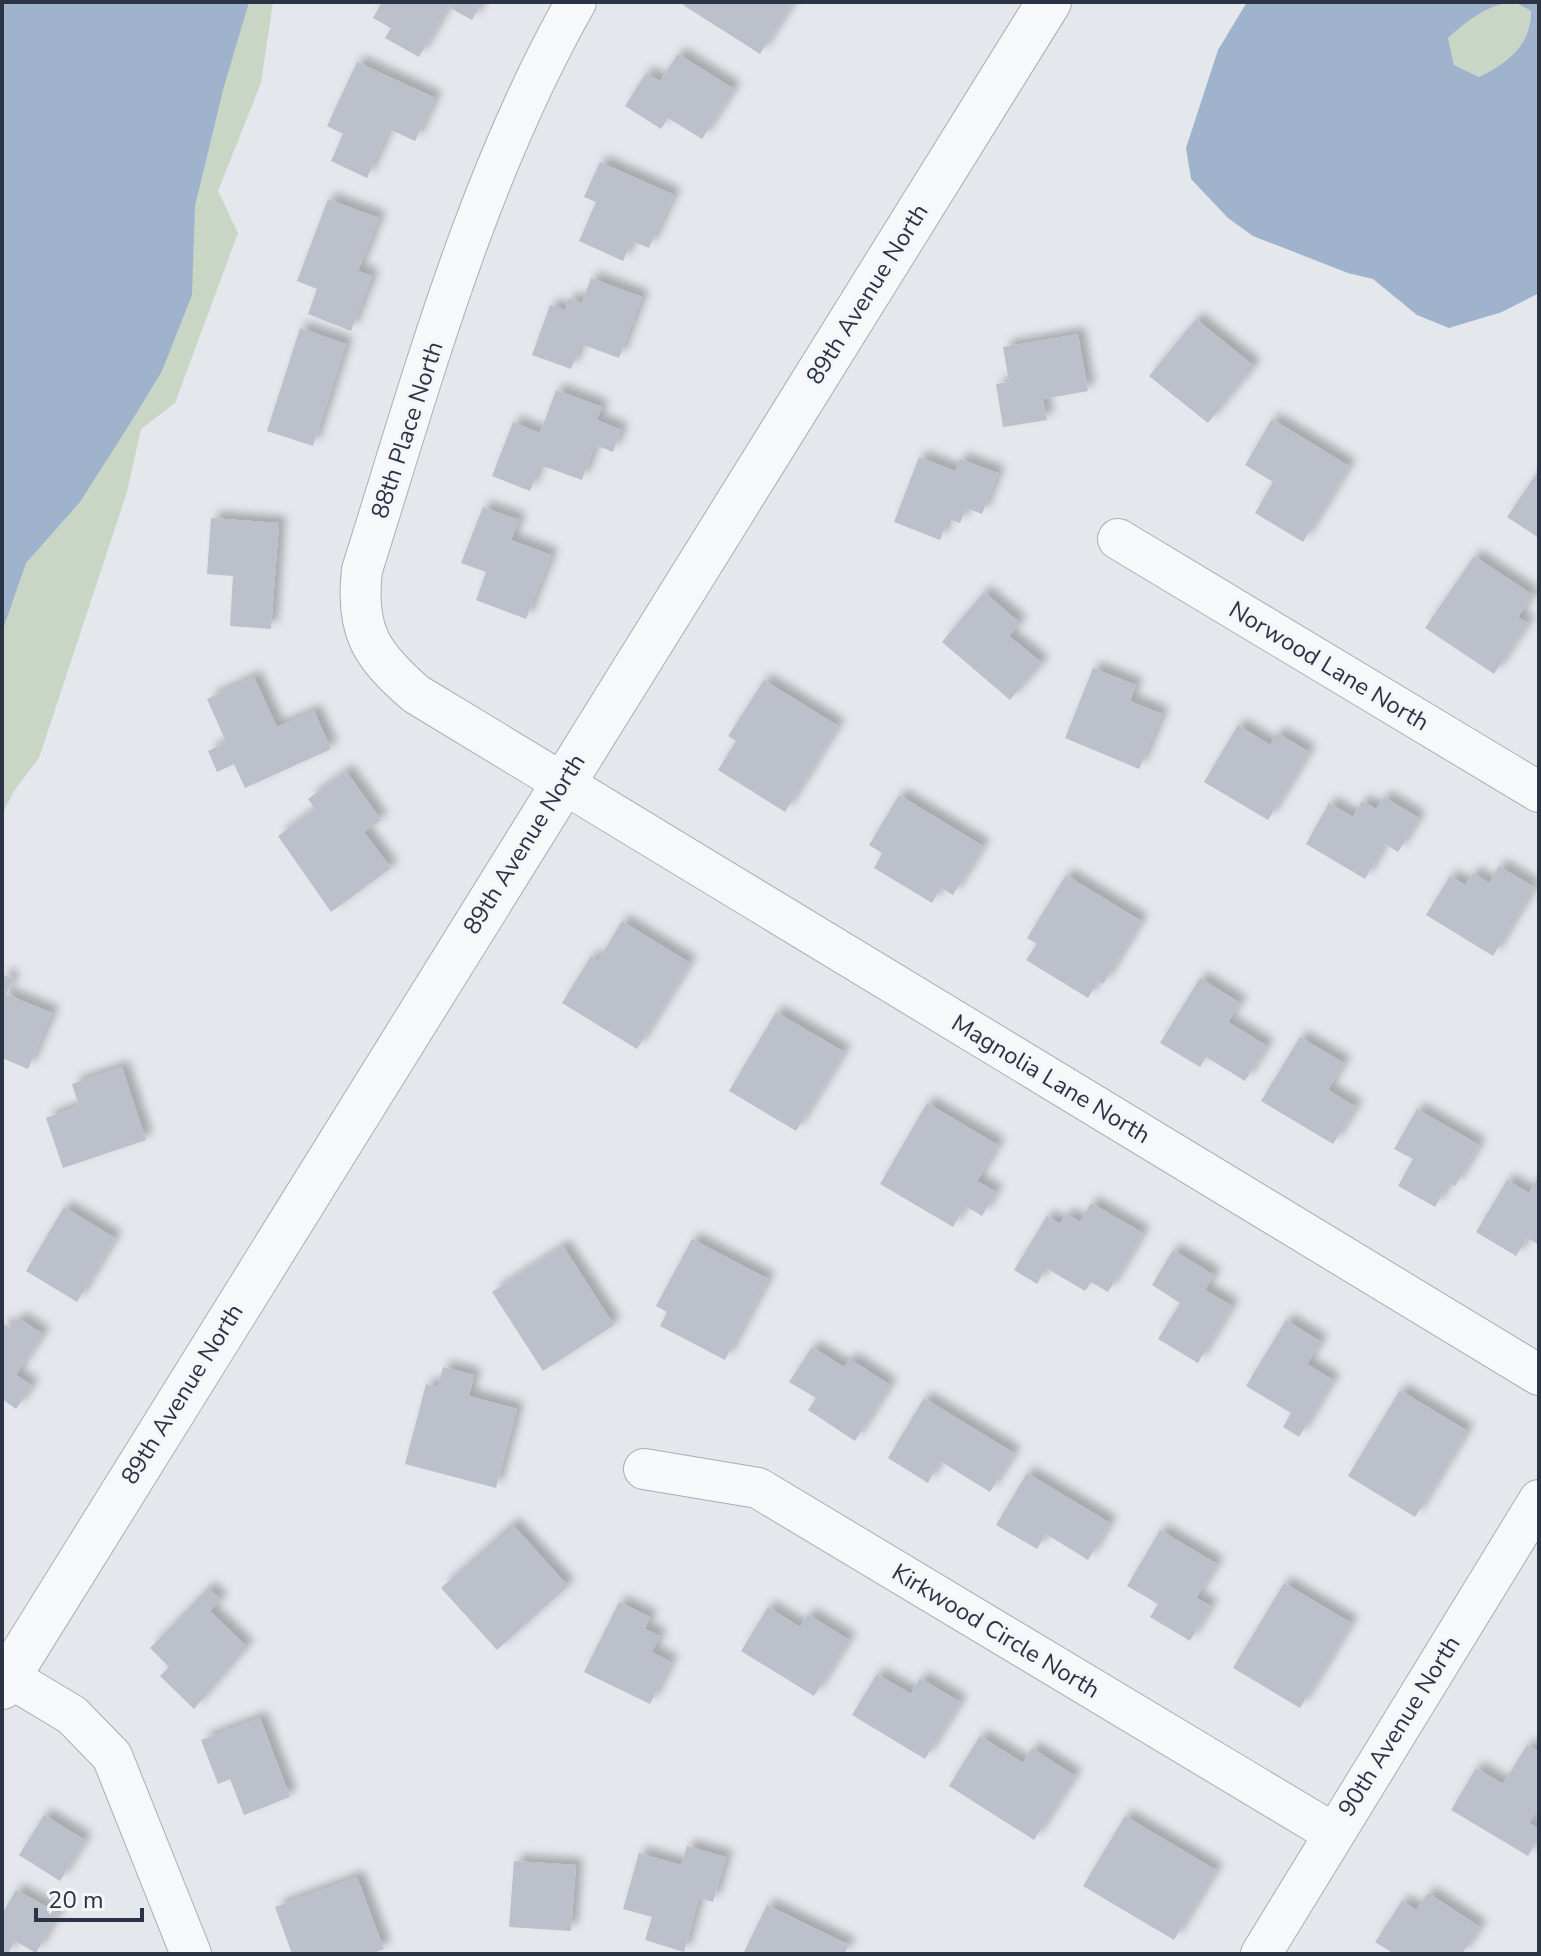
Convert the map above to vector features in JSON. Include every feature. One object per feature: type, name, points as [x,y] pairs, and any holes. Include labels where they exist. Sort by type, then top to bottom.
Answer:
[{"type":"street","name":"88th Place North","points":[[563,781],[416,694],[387,669],[366,638],[358,605],[362,570],[471,231],[527,93],[576,2]]},
{"type":"street","name":"89th Avenue North","points":[[4,1679],[1049,2]]},
{"type":"street","name":"Norwood Lane North","points":[[1118,539],[1536,784]]},
{"type":"street","name":"Magnolia Lane North","points":[[563,781],[1539,1375]]},
{"type":"street","name":"Kirkwood Circle North","points":[[644,1469],[758,1488],[1333,1833]]},
{"type":"street","name":"90th Avenue North","points":[[1261,1954],[1539,1500]]},
{"type":"street","points":[[4,1679],[72,1715],[112,1756],[191,1954]]},
{"type":"green space","points":[[2,2],[273,2],[261,83],[218,191],[238,233],[175,403],[141,429],[127,492],[39,758],[14,791],[2,815]]},
{"type":"green space","points":[[1515,2],[1531,10],[1527,34],[1516,52],[1479,77],[1454,65],[1448,38],[1487,10]]},
{"type":"water","points":[[2,2],[249,2],[223,90],[195,206],[192,295],[162,371],[136,414],[80,502],[26,563],[2,632]]},
{"type":"water","points":[[1247,2],[1515,2],[1539,2],[1539,293],[1502,312],[1449,328],[1417,315],[1373,279],[1348,273],[1253,236],[1228,218],[1191,179],[1186,148],[1218,50]],"holes":[[[1515,2],[1531,11],[1522,43],[1499,66],[1479,77],[1454,65],[1448,38],[1470,20],[1505,3]]]},
{"type":"building","points":[[382,2],[482,2],[472,20],[448,7],[419,57],[385,38],[391,28],[373,18]]},
{"type":"building","points":[[685,2],[793,2],[760,54],[683,5]]},
{"type":"building","points":[[678,54],[734,89],[702,139],[668,118],[661,129],[625,106],[646,73],[660,81]]},
{"type":"building","points":[[357,62],[435,98],[415,141],[389,129],[367,178],[331,161],[343,134],[327,126]]},
{"type":"building","points":[[600,162],[674,195],[649,248],[632,241],[623,261],[579,241],[596,202],[584,197]]},
{"type":"building","points":[[328,199],[379,218],[358,271],[372,276],[351,331],[308,314],[317,289],[297,281]]},
{"type":"building","points":[[591,278],[642,297],[619,358],[581,344],[571,369],[532,355],[550,305],[565,310],[569,298],[582,303]]},
{"type":"building","points":[[1196,319],[1254,366],[1208,423],[1149,376]]},
{"type":"building","points":[[300,328],[346,344],[313,446],[267,431]]},
{"type":"building","points":[[1078,334],[1088,391],[1043,399],[1047,420],[1003,427],[996,384],[1009,382],[1003,347]]},
{"type":"building","points":[[556,390],[602,407],[597,420],[621,430],[613,452],[595,445],[582,480],[540,465],[530,491],[492,476],[513,422],[540,433]]},
{"type":"building","points":[[1272,419],[1349,466],[1303,542],[1255,513],[1273,482],[1245,465]]},
{"type":"building","points":[[919,457],[955,471],[960,459],[998,473],[982,514],[966,508],[960,523],[948,519],[940,540],[894,522]]},
{"type":"building","points":[[1539,470],[1539,538],[1507,517]]},
{"type":"building","points":[[483,507],[519,520],[511,540],[551,555],[526,619],[476,600],[486,572],[461,563]]},
{"type":"building","points":[[211,518],[279,523],[271,629],[230,626],[233,576],[207,574]]},
{"type":"building","points":[[1474,556],[1533,595],[1518,617],[1528,623],[1494,674],[1425,628]]},
{"type":"building","points":[[984,592],[1020,623],[1009,636],[1042,663],[1010,700],[942,642]]},
{"type":"building","points":[[1093,668],[1136,685],[1130,701],[1162,714],[1139,769],[1065,738]]},
{"type":"building","points":[[254,677],[277,727],[314,711],[331,749],[245,788],[234,764],[217,772],[208,751],[226,742],[207,699]]},
{"type":"building","points":[[764,680],[838,726],[785,812],[718,770],[736,741],[728,736]]},
{"type":"building","points":[[1238,725],[1270,745],[1277,733],[1309,752],[1268,820],[1204,782]]},
{"type":"building","points":[[346,771],[381,820],[364,832],[391,868],[331,912],[278,836],[315,809],[308,799]]},
{"type":"building","points":[[899,795],[983,846],[953,895],[941,888],[932,903],[874,868],[882,853],[869,845]]},
{"type":"building","points":[[1384,797],[1419,818],[1398,852],[1385,844],[1365,879],[1306,844],[1329,803],[1353,817],[1362,801],[1376,809]]},
{"type":"building","points":[[1499,866],[1534,887],[1493,956],[1426,915],[1450,876],[1465,885],[1473,873],[1489,883]]},
{"type":"building","points":[[1066,875],[1141,921],[1103,984],[1098,981],[1088,998],[1026,960],[1037,944],[1027,938]]},
{"type":"building","points":[[622,921],[690,963],[637,1049],[562,1003],[591,956],[598,961]]},
{"type":"building","points":[[2,974],[13,979],[6,994],[52,1013],[28,1069],[2,1058]]},
{"type":"building","points":[[1200,978],[1240,1003],[1228,1022],[1267,1046],[1245,1081],[1206,1057],[1200,1067],[1160,1043]]},
{"type":"building","points":[[776,1012],[844,1052],[796,1131],[729,1091]]},
{"type":"building","points":[[1300,1037],[1344,1063],[1328,1090],[1356,1107],[1333,1144],[1261,1101]]},
{"type":"building","points":[[122,1067],[146,1140],[63,1168],[46,1118],[79,1106],[72,1084]]},
{"type":"building","points":[[927,1103],[998,1145],[977,1181],[996,1192],[982,1216],[965,1206],[953,1227],[880,1184]]},
{"type":"building","points":[[1417,1109],[1479,1145],[1455,1186],[1449,1183],[1435,1207],[1398,1186],[1413,1159],[1394,1149]]},
{"type":"building","points":[[1539,1175],[1539,1245],[1527,1238],[1516,1256],[1476,1232],[1507,1180],[1529,1193]]},
{"type":"building","points":[[1091,1203],[1143,1233],[1108,1292],[1091,1282],[1085,1291],[1046,1268],[1037,1284],[1014,1270],[1047,1216],[1060,1224],[1066,1214],[1080,1222]]},
{"type":"building","points":[[64,1207],[115,1238],[77,1302],[26,1271]]},
{"type":"building","points":[[692,1239],[768,1279],[725,1360],[660,1326],[667,1312],[656,1306]]},
{"type":"building","points":[[563,1246],[614,1325],[543,1371],[492,1292]]},
{"type":"building","points":[[1173,1250],[1214,1275],[1205,1290],[1232,1306],[1198,1363],[1158,1339],[1180,1303],[1152,1285]]},
{"type":"building","points":[[18,1318],[43,1334],[16,1375],[32,1386],[16,1409],[2,1399],[2,1323],[11,1328]]},
{"type":"building","points":[[1286,1320],[1321,1342],[1307,1364],[1333,1380],[1299,1437],[1283,1427],[1291,1413],[1246,1386]]},
{"type":"building","points":[[812,1347],[844,1367],[850,1359],[890,1385],[855,1441],[808,1410],[816,1398],[789,1382]]},
{"type":"building","points":[[443,1367],[474,1375],[469,1396],[517,1409],[496,1488],[405,1464],[426,1384],[438,1387]]},
{"type":"building","points":[[1400,1390],[1467,1431],[1415,1517],[1348,1476]]},
{"type":"building","points":[[924,1398],[1014,1453],[990,1492],[940,1461],[928,1483],[888,1458]]},
{"type":"building","points":[[1027,1473],[1110,1523],[1088,1560],[1046,1534],[1037,1549],[996,1525]]},
{"type":"building","points":[[512,1524],[568,1586],[497,1650],[441,1588]]},
{"type":"building","points":[[1160,1530],[1217,1564],[1196,1598],[1211,1606],[1190,1641],[1150,1617],[1158,1604],[1127,1586]]},
{"type":"building","points":[[1284,1583],[1351,1623],[1300,1708],[1233,1668]]},
{"type":"building","points":[[208,1588],[221,1600],[210,1611],[247,1647],[194,1709],[160,1676],[169,1667],[150,1648]]},
{"type":"building","points":[[619,1602],[650,1617],[645,1629],[660,1636],[652,1652],[671,1662],[650,1704],[584,1672]]},
{"type":"building","points":[[768,1607],[800,1627],[808,1614],[849,1640],[814,1696],[741,1651]]},
{"type":"building","points":[[877,1674],[911,1694],[920,1678],[960,1702],[925,1759],[852,1715]]},
{"type":"building","points":[[260,1718],[290,1797],[244,1815],[230,1779],[218,1784],[201,1740]]},
{"type":"building","points":[[980,1736],[1023,1763],[1032,1748],[1075,1776],[1034,1840],[949,1786]]},
{"type":"building","points":[[1527,1745],[1539,1752],[1539,1807],[1529,1823],[1539,1829],[1539,1837],[1528,1856],[1451,1810],[1476,1768],[1503,1784]]},
{"type":"building","points":[[44,1815],[85,1840],[60,1881],[19,1855]]},
{"type":"building","points":[[1125,1816],[1216,1870],[1174,1940],[1083,1886]]},
{"type":"building","points":[[687,1846],[726,1857],[713,1902],[699,1898],[684,1952],[645,1940],[652,1917],[623,1909],[639,1853],[681,1865]]},
{"type":"building","points":[[514,1861],[576,1865],[571,1931],[509,1927]]},
{"type":"building","points":[[357,1877],[384,1949],[371,1954],[292,1954],[275,1907]]},
{"type":"building","points":[[16,1890],[58,1913],[36,1953],[15,1941],[8,1954],[2,1954],[2,1914]]},
{"type":"building","points":[[1428,1893],[1480,1927],[1462,1954],[1394,1954],[1375,1942],[1402,1901],[1416,1910]]},
{"type":"building","points":[[767,1905],[849,1945],[844,1954],[743,1954]]}]
